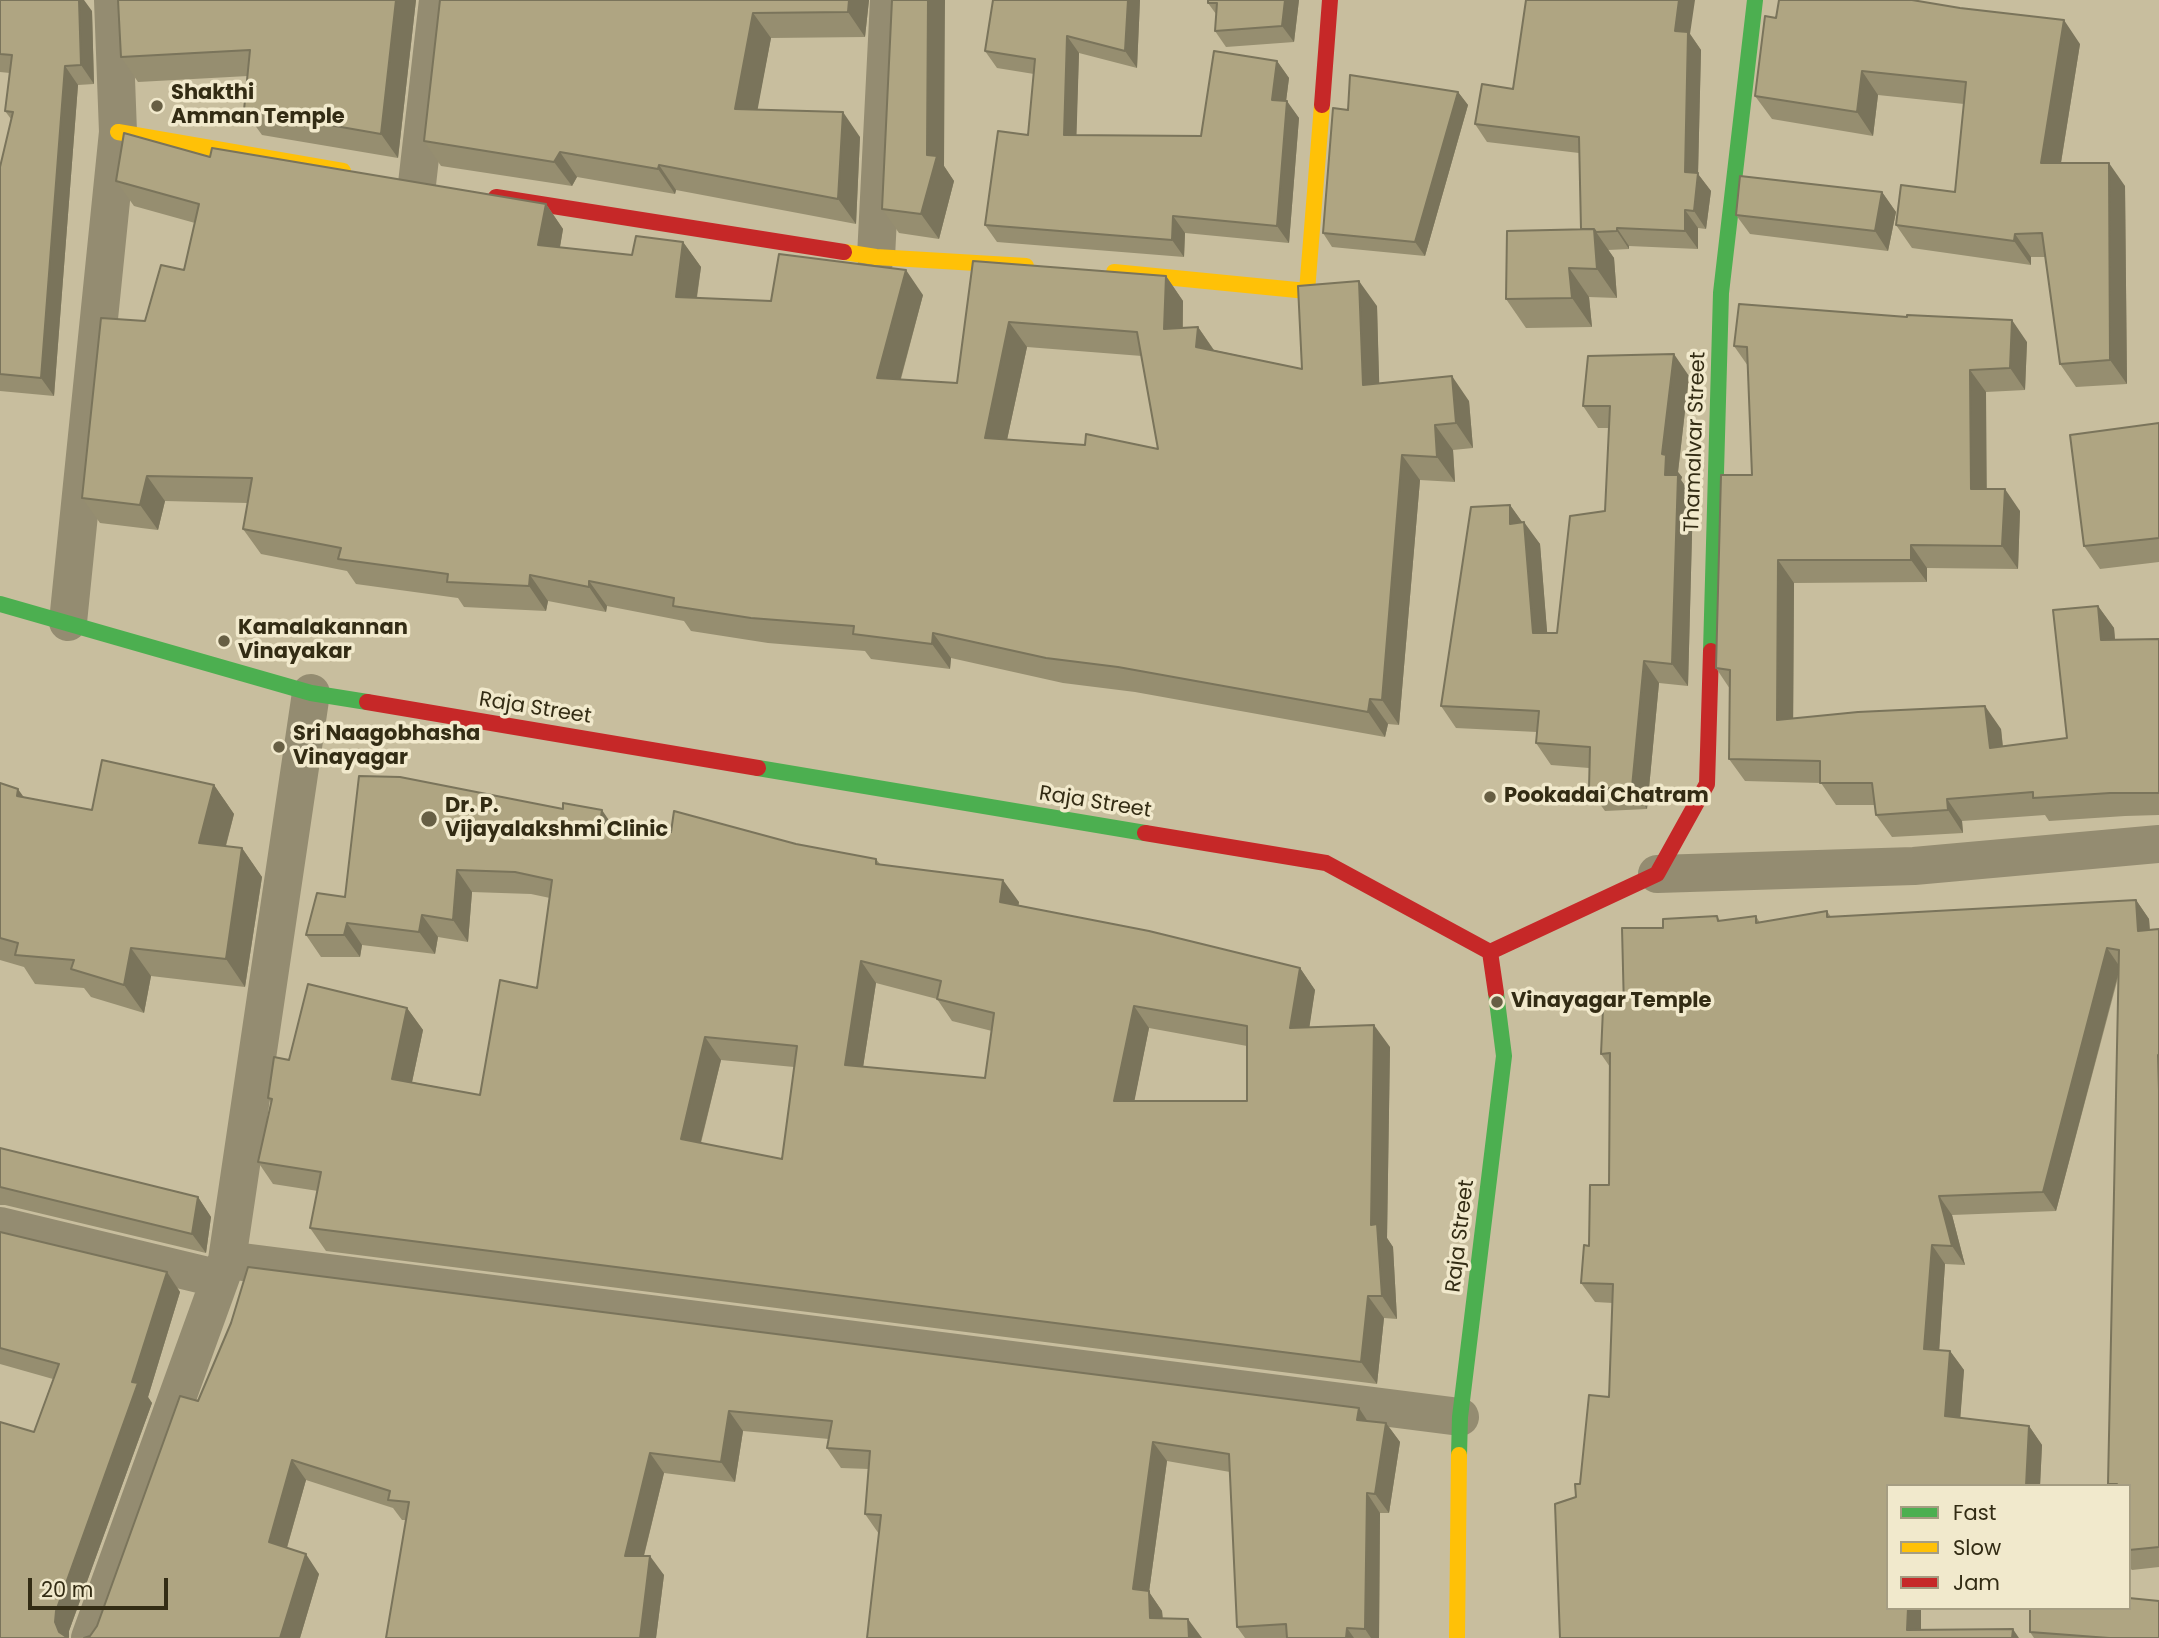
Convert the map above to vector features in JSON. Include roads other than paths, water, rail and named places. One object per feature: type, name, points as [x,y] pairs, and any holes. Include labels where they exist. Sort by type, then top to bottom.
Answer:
[{"type":"street","points":[[68,622],[118,132],[113,0]]},
{"type":"street","points":[[417,184],[438,0]]},
{"type":"street","points":[[876,257],[889,0]]},
{"type":"street","points":[[1103,271],[1307,291],[1330,0]]},
{"type":"street","name":"Thamalvar Street","points":[[1657,874],[1707,785],[1721,293],[1755,0]]},
{"type":"street","points":[[118,132],[362,174]]},
{"type":"street","points":[[484,195],[876,257],[1036,267]]},
{"type":"street","name":"Raja Street","points":[[0,604],[311,693],[1326,863],[1490,952],[1504,1056],[1460,1417],[1457,1638]]},
{"type":"street","points":[[90,1638],[224,1270],[311,693]]},
{"type":"street","points":[[1490,952],[1657,874],[1914,866],[2159,844]]},
{"type":"street","points":[[0,1226],[224,1270],[1460,1417]]},
{"type":"place","name":"Shakthi Amman Temple","points":[[157,106]]},
{"type":"place","name":"Kamalakannan Vinayakar","points":[[224,641]]},
{"type":"place","name":"Sri Naagobhasha Vinayagar","points":[[279,747]]},
{"type":"place","name":"Pookadai Chatram","points":[[1490,797]]},
{"type":"place","name":"Dr. P. Vijayalakshmi Clinic","points":[[429,819]]},
{"type":"place","name":"Vinayagar Temple","points":[[1497,1002]]}]
